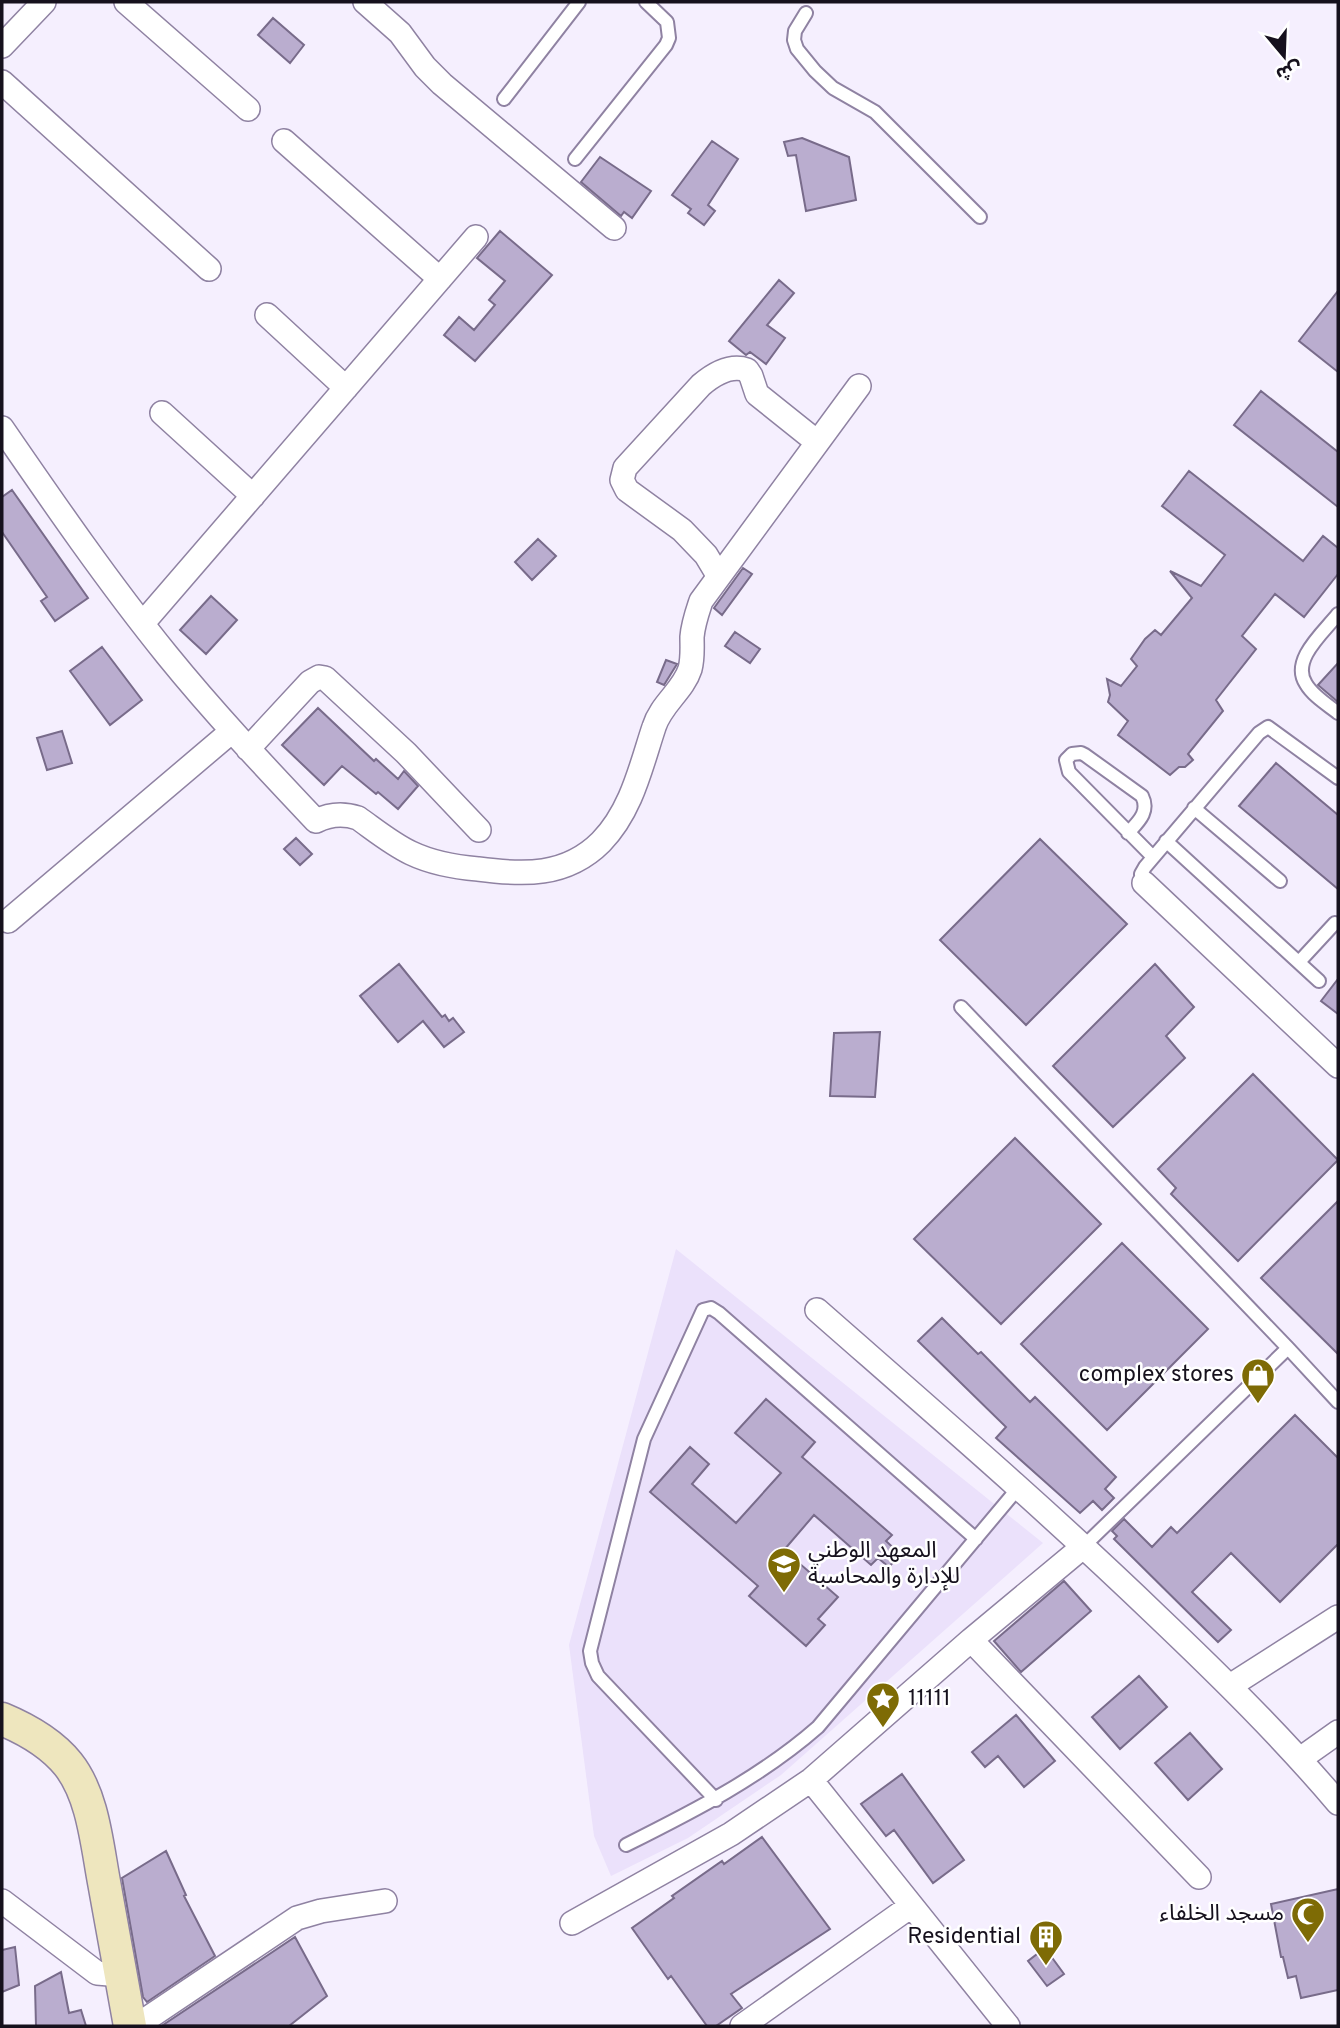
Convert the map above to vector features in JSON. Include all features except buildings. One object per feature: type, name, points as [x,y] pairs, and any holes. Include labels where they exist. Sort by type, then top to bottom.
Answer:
[{"type":"street","points":[[2,46],[44,2]]},
{"type":"street","points":[[126,2],[248,109]]},
{"type":"street","points":[[365,2],[400,33],[425,67],[442,83],[614,228]]},
{"type":"street","points":[[2,82],[209,269]]},
{"type":"street","points":[[284,141],[440,279]]},
{"type":"street","points":[[143,623],[476,237]]},
{"type":"street","points":[[267,315],[346,388]]},
{"type":"street","points":[[718,575],[706,555],[682,530],[627,490],[622,480],[625,468],[701,384],[731,368],[747,370],[757,394],[817,442]]},
{"type":"street","points":[[2,428],[90,554],[143,623],[232,731],[316,821],[341,814],[358,818],[409,852],[451,866],[518,874],[539,873],[560,868],[588,853],[602,841],[622,812],[642,768],[660,713],[688,676],[693,656],[692,637],[701,601],[859,386]]},
{"type":"street","points":[[162,413],[253,496]]},
{"type":"street","points":[[248,749],[310,682],[319,677],[325,678],[406,753],[479,830]]},
{"type":"street","points":[[8,921],[232,731]]},
{"type":"street","points":[[1144,883],[1338,1066]]},
{"type":"street","points":[[817,1310],[1084,1546],[1230,1686],[1338,1803]]},
{"type":"street","points":[[572,1923],[731,1834],[811,1780],[971,1640],[1084,1546]]},
{"type":"street","points":[[1230,1686],[1338,1617]]},
{"type":"street","points":[[971,1640],[1199,1877]]},
{"type":"street","points":[[2,1719],[50,1746],[69,1765],[82,1789],[98,1849],[130,2026]]},
{"type":"street","points":[[1300,1759],[1338,1732]]},
{"type":"street","points":[[811,1780],[1008,2026]]},
{"type":"street","points":[[2,1901],[97,1973],[109,1974],[120,1970]]},
{"type":"street","points":[[136,2026],[297,1918],[321,1911],[385,1901]]},
{"type":"street","points":[[742,2026],[911,1906]]},
{"type":"lane","points":[[504,99],[579,2]]},
{"type":"lane","points":[[575,159],[666,46],[669,38],[667,22],[646,2]]},
{"type":"lane","points":[[806,13],[795,31],[794,40],[797,49],[815,71],[833,88],[875,112],[979,217]]},
{"type":"lane","points":[[1338,614],[1306,654],[1301,671],[1307,686],[1338,713]]},
{"type":"lane","points":[[1144,883],[1142,870],[1259,733],[1268,727],[1338,778]]},
{"type":"lane","points":[[1128,833],[1144,812],[1145,801],[1142,796],[1081,753],[1072,754],[1066,760],[1069,772],[1128,833],[1153,857]]},
{"type":"lane","points":[[1194,808],[1280,881]]},
{"type":"lane","points":[[1167,841],[1319,981]]},
{"type":"lane","points":[[1299,962],[1335,923]]},
{"type":"lane","points":[[961,1007],[1338,1402]]},
{"type":"lane","points":[[716,1800],[598,1676],[590,1651],[644,1439],[703,1310],[711,1308],[719,1313],[976,1539]]},
{"type":"lane","points":[[1084,1546],[1288,1348]]},
{"type":"lane","points":[[626,1845],[716,1800],[797,1745],[818,1727],[1019,1487]]},
{"type":"shaded area","name":"المعهد الوطني للإدارة والمحاسبة","points":[[676,1249],[1043,1543],[781,1775],[688,1838],[611,1876],[594,1836],[569,1645]]},
{"type":"place","name":"complex stores","points":[[1258,1405]]},
{"type":"place","name":"المعهد الوطني للإدارة والمحاسبة","points":[[784,1594]]},
{"type":"place","name":"11111","points":[[883,1729]]},
{"type":"place","name":"مسجد الخلفاء","points":[[1308,1944]]},
{"type":"place","name":"Residential","points":[[1046,1967]]}]
